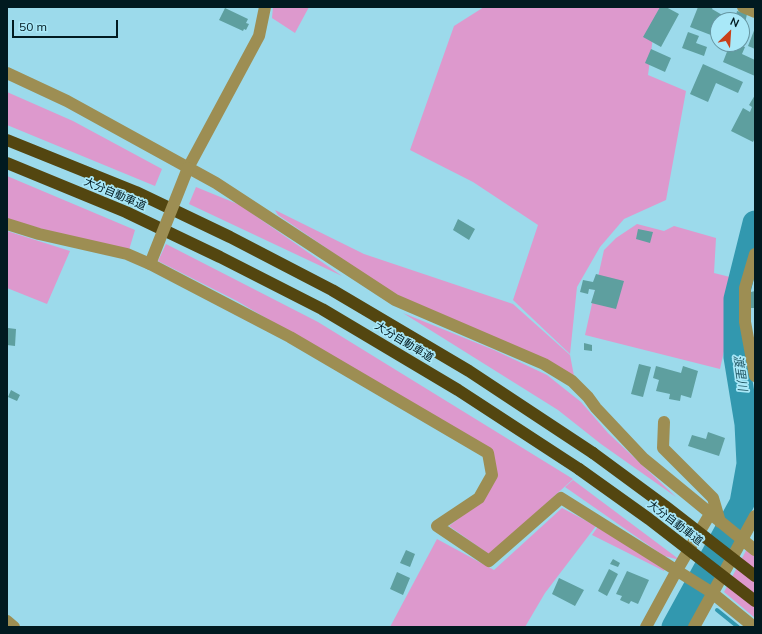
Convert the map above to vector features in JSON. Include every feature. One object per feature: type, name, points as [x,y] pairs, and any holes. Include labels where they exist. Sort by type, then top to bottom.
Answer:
[{"type":"highway","name":"大分自動車道","points":[[7,140],[136,192],[230,237],[332,290],[469,371],[592,453],[665,506],[755,576]]},
{"type":"highway","name":"大分自動車道","points":[[7,163],[126,212],[220,257],[322,309],[458,390],[579,469],[649,519],[755,601]]},
{"type":"street","points":[[150,264],[188,168],[259,36],[266,7]]},
{"type":"street","points":[[743,7],[755,12]]},
{"type":"street","points":[[7,73],[67,101],[216,183],[395,300],[544,364],[572,381],[644,459],[755,550]]},
{"type":"street","points":[[7,224],[39,234],[127,254],[150,264],[290,337],[488,454],[492,476],[479,498],[437,526],[489,561],[561,498],[677,570],[711,593],[754,627]]},
{"type":"street","points":[[755,254],[745,288],[745,322],[755,376]]},
{"type":"street","points":[[664,422],[663,448],[713,498],[721,523]]},
{"type":"street","points":[[646,627],[710,514]]},
{"type":"street","points":[[694,627],[740,538],[755,516]]},
{"type":"street","points":[[7,621],[14,627]]},
{"type":"shaded area","points":[[273,7],[309,7],[295,33],[272,18]]},
{"type":"shaded area","points":[[484,7],[669,7],[655,22],[648,75],[686,91],[666,200],[624,219],[600,247],[577,287],[570,354],[513,300],[538,225],[473,182],[410,150],[454,26]]},
{"type":"shaded area","points":[[7,92],[73,121],[162,169],[155,186],[7,125]]},
{"type":"shaded area","points":[[7,176],[135,230],[129,250],[53,232],[7,219]]},
{"type":"shaded area","points":[[196,187],[240,205],[342,276],[189,204]]},
{"type":"shaded area","points":[[275,210],[364,254],[513,304],[570,355],[574,376],[414,305],[373,280],[278,215]]},
{"type":"shaded area","points":[[637,224],[664,231],[674,226],[716,238],[714,273],[730,277],[728,333],[720,369],[585,335],[604,250],[616,238]]},
{"type":"shaded area","points":[[7,231],[70,251],[47,304],[7,288]]},
{"type":"shaded area","points":[[166,244],[318,322],[573,479],[490,555],[449,526],[482,500],[492,451],[237,301],[158,261]]},
{"type":"shaded area","points":[[403,313],[494,350],[547,375],[581,402],[608,433],[676,497],[601,444],[558,410]]},
{"type":"shaded area","points":[[573,480],[680,560],[664,556],[565,487]]},
{"type":"shaded area","points":[[562,508],[596,526],[545,593],[525,627],[390,627],[437,539],[494,570]]},
{"type":"shaded area","points":[[599,525],[666,566],[664,571],[592,535]]},
{"type":"shaded area","points":[[749,545],[755,550],[755,618],[724,592]]},
{"type":"water","points":[[688,589],[701,595],[703,599],[688,627],[667,627]]},
{"type":"building","points":[[660,7],[666,7],[679,14],[661,47],[643,37]]},
{"type":"building","points":[[698,7],[713,7],[712,9],[717,12],[710,12],[710,35],[690,27]]},
{"type":"building","points":[[225,8],[248,19],[246,23],[249,24],[246,30],[244,29],[243,31],[219,20]]},
{"type":"building","points":[[755,28],[755,49],[750,47],[750,41]]},
{"type":"building","points":[[688,32],[699,36],[696,43],[707,47],[704,56],[682,48]]},
{"type":"building","points":[[651,49],[671,58],[665,72],[645,63]]},
{"type":"building","points":[[727,52],[743,52],[742,54],[755,60],[755,76],[723,62]]},
{"type":"building","points":[[703,64],[743,82],[738,93],[716,83],[708,102],[690,94]]},
{"type":"building","points":[[755,95],[755,138],[753,142],[731,131],[743,108],[750,112],[752,107],[749,105]]},
{"type":"building","points":[[458,219],[475,229],[469,240],[453,230]]},
{"type":"building","points":[[638,229],[653,232],[650,243],[636,239]]},
{"type":"building","points":[[596,274],[624,281],[616,309],[591,303],[595,290],[589,289],[588,294],[580,292],[583,280],[593,282]]},
{"type":"building","points":[[755,291],[755,308],[750,308],[751,292]]},
{"type":"building","points":[[8,328],[16,329],[15,346],[7,345]]},
{"type":"building","points":[[584,343],[592,345],[592,351],[584,350]]},
{"type":"building","points":[[639,364],[651,367],[643,397],[631,394]]},
{"type":"building","points":[[656,366],[681,373],[683,366],[698,371],[691,398],[681,395],[680,401],[669,399],[670,394],[656,391],[659,380],[653,378]]},
{"type":"building","points":[[11,390],[20,395],[17,401],[8,397]]},
{"type":"building","points":[[708,432],[725,438],[719,456],[688,446],[692,435],[706,439]]},
{"type":"building","points":[[406,550],[415,554],[410,567],[400,563]]},
{"type":"building","points":[[613,559],[620,563],[618,567],[610,564]]},
{"type":"building","points":[[609,569],[618,574],[607,596],[598,591]]},
{"type":"building","points":[[627,571],[649,580],[638,604],[631,601],[629,604],[620,600],[622,596],[616,594]]},
{"type":"building","points":[[397,572],[410,578],[403,595],[390,589]]},
{"type":"building","points":[[559,578],[584,590],[575,606],[552,594]]},
{"type":"waterway","name":"渡里川","points":[[674,627],[742,503],[749,464],[747,424],[736,357],[736,299],[755,223]]},
{"type":"waterway","points":[[717,610],[738,627]]}]
